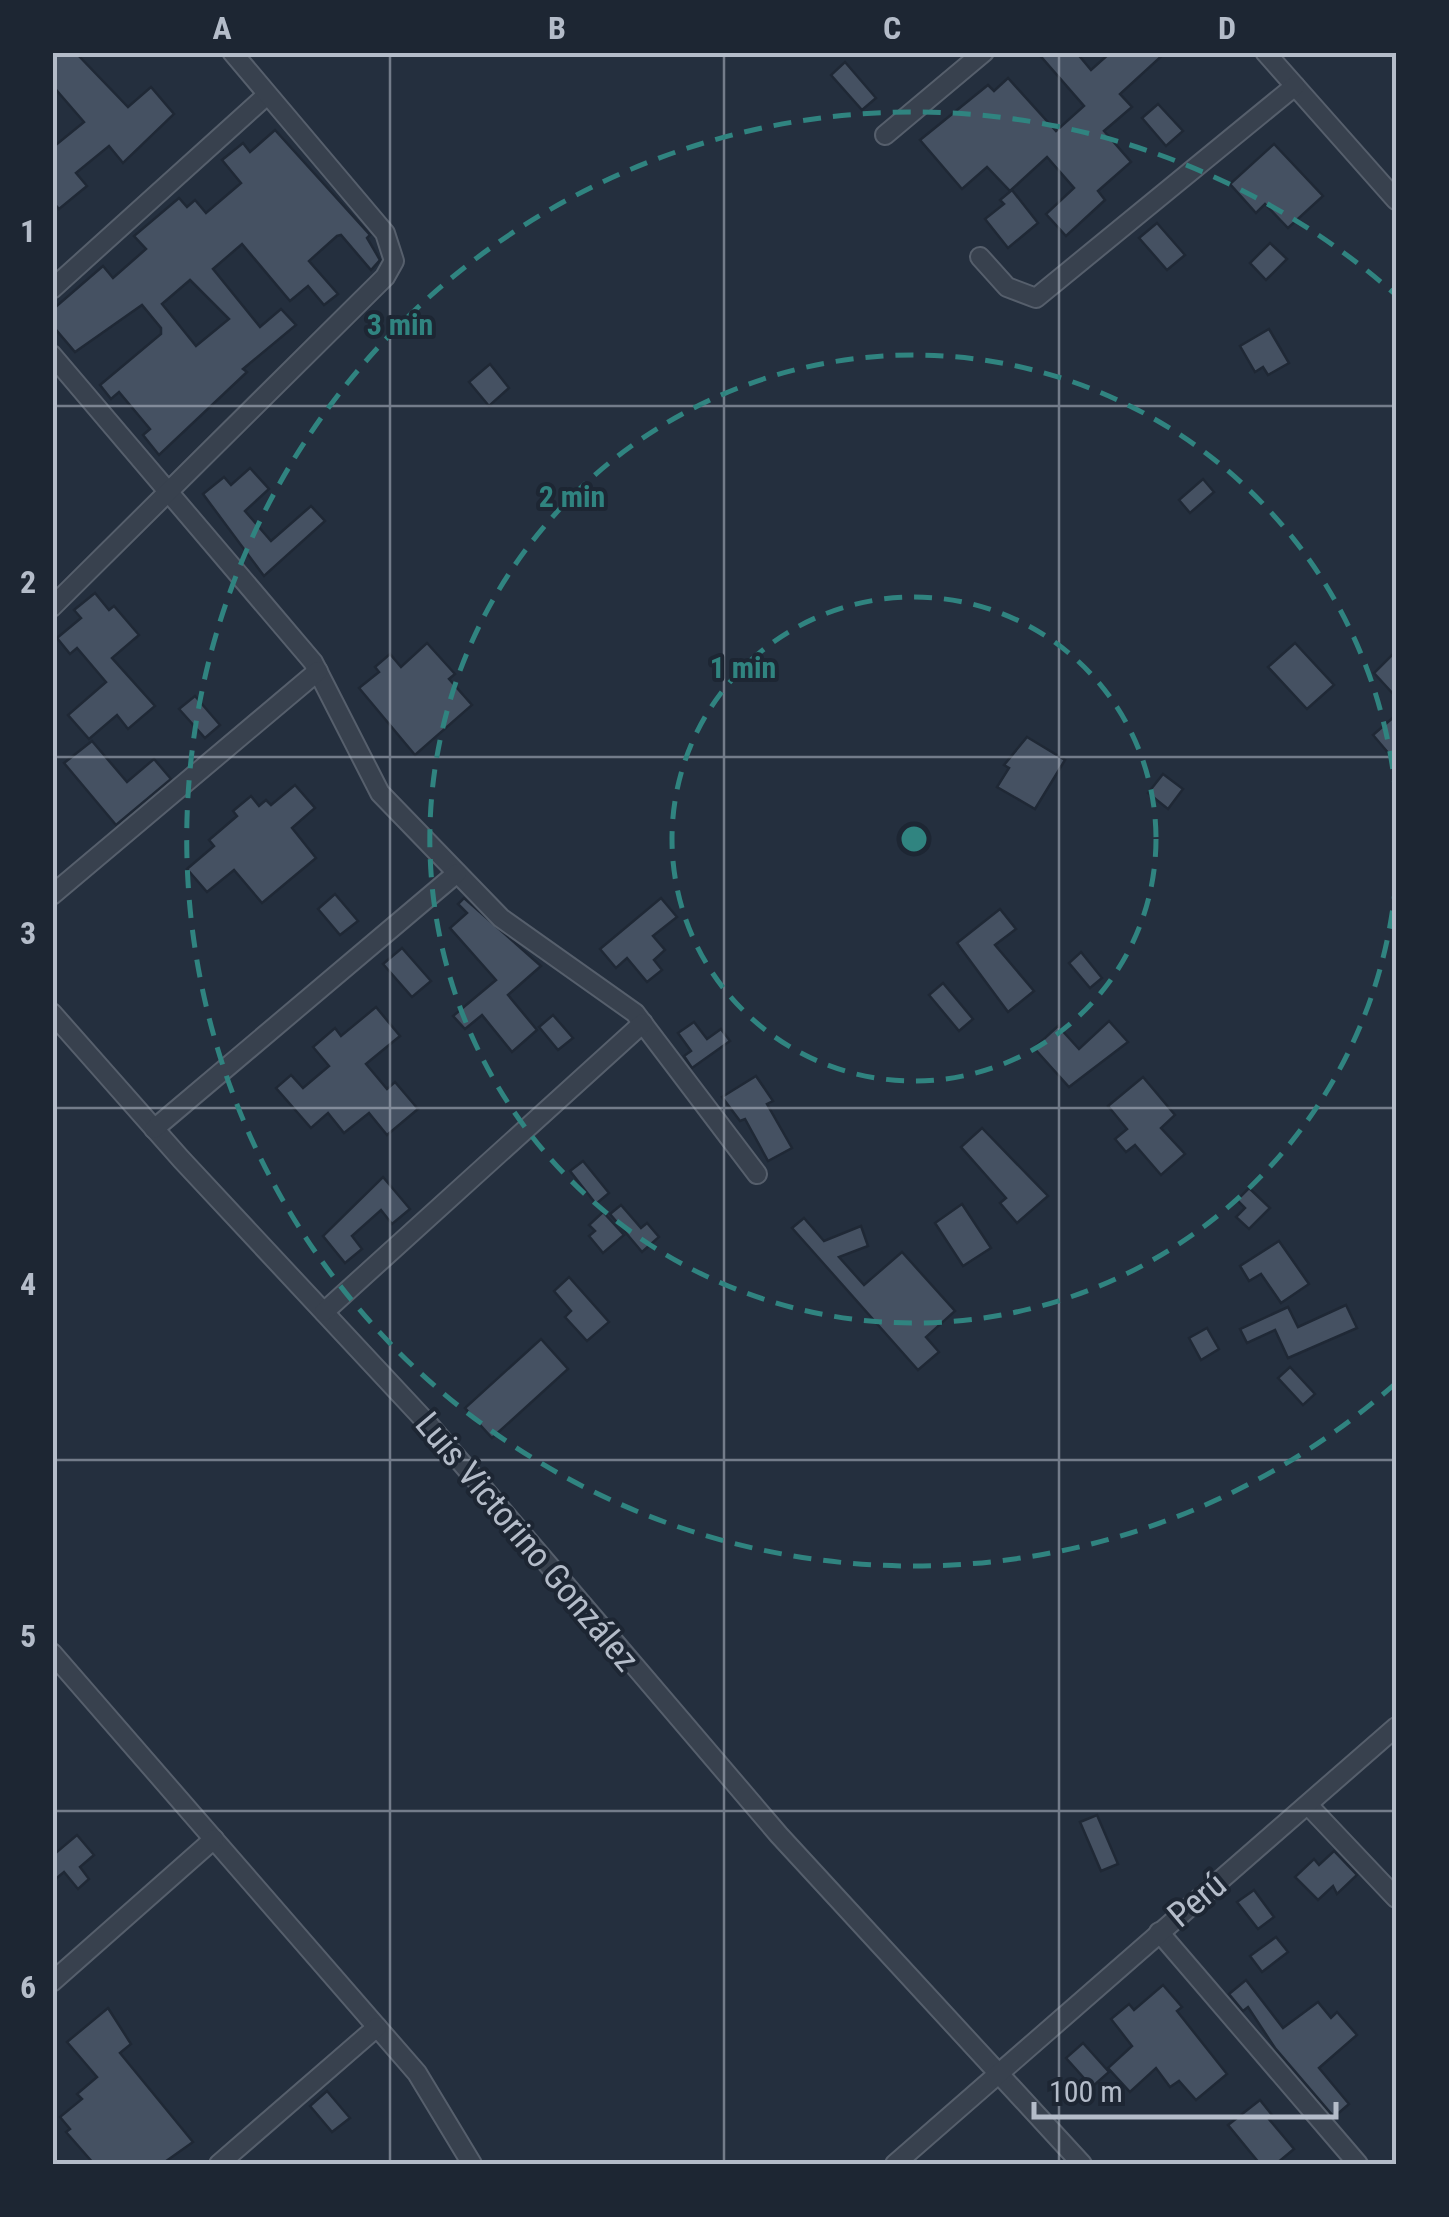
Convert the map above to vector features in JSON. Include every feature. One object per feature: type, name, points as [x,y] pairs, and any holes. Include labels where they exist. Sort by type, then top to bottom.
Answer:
[{"type":"street","points":[[52,607],[385,277],[394,261],[385,233],[232,52]]},
{"type":"street","points":[[885,135],[984,52]]},
{"type":"street","points":[[1265,52],[1396,200]]},
{"type":"street","points":[[980,258],[1007,287],[1036,298],[1295,86]]},
{"type":"street","points":[[52,288],[268,95]]},
{"type":"street","points":[[52,354],[318,670],[380,793],[501,918],[634,1012],[757,1174]]},
{"type":"street","points":[[52,895],[318,670]]},
{"type":"street","points":[[154,1129],[458,873]]},
{"type":"street","name":"Luis Victorino González","points":[[52,1013],[511,1517],[780,1835],[1082,2164]]},
{"type":"street","points":[[324,1312],[643,1023]]},
{"type":"street","points":[[57,1666],[417,2073],[472,2164]]},
{"type":"street","name":"Perú","points":[[895,2164],[1396,1727]]},
{"type":"street","points":[[1308,1805],[1396,1898]]},
{"type":"street","points":[[52,1982],[214,1839]]},
{"type":"street","points":[[1159,1932],[1358,2164]]},
{"type":"street","points":[[219,2164],[377,2027]]},
{"type":"building","points":[[52,52],[75,52],[128,107],[151,87],[174,114],[123,163],[109,146],[76,173],[87,186],[59,209],[52,201],[52,148],[84,122],[52,85]]},
{"type":"building","points":[[1037,52],[1076,52],[1091,70],[1111,52],[1166,52],[1120,94],[1132,107],[1104,131],[1131,162],[1098,191],[1105,200],[1066,236],[1046,214],[1074,188],[1047,157],[1010,191],[987,167],[962,189],[920,140],[988,85],[994,91],[1008,78],[1056,131],[1084,106]]},
{"type":"building","points":[[845,62],[876,98],[862,110],[831,75]]},
{"type":"building","points":[[1158,104],[1183,131],[1166,146],[1142,118]]},
{"type":"building","points":[[275,130],[370,235],[367,238],[380,260],[371,270],[341,235],[337,236],[309,261],[338,294],[324,305],[308,286],[290,301],[242,244],[213,269],[260,327],[281,309],[296,325],[243,369],[247,372],[159,455],[143,435],[150,429],[119,392],[111,399],[100,385],[161,334],[161,328],[142,305],[75,352],[52,325],[52,310],[103,266],[113,278],[146,249],[134,236],[179,198],[187,207],[195,200],[206,213],[241,183],[222,160],[243,143],[250,152]],"holes":[[[190,280],[229,319],[196,346],[162,304]]]},
{"type":"building","points":[[1274,144],[1323,196],[1288,228],[1265,204],[1256,213],[1230,184]]},
{"type":"building","points":[[1012,190],[1038,223],[1008,248],[985,219],[1004,204],[1000,200]]},
{"type":"building","points":[[1157,223],[1185,255],[1167,270],[1139,238]]},
{"type":"building","points":[[1270,243],[1287,259],[1266,280],[1250,263]]},
{"type":"building","points":[[1269,329],[1289,363],[1268,375],[1263,367],[1255,372],[1240,346]]},
{"type":"building","points":[[490,364],[509,388],[489,406],[469,382]]},
{"type":"building","points":[[250,468],[269,489],[245,511],[271,541],[311,506],[325,521],[264,576],[203,494],[224,477],[231,485]]},
{"type":"building","points":[[1203,479],[1214,492],[1190,513],[1179,500]]},
{"type":"building","points":[[95,593],[109,610],[114,606],[139,635],[112,658],[155,706],[128,729],[117,715],[89,739],[68,715],[106,682],[77,648],[70,654],[57,638],[81,618],[74,610]]},
{"type":"building","points":[[427,643],[455,674],[449,679],[472,705],[415,755],[359,688],[379,672],[375,667],[390,654],[401,667]]},
{"type":"building","points":[[1295,643],[1334,685],[1307,709],[1268,667]]},
{"type":"building","points":[[1396,651],[1396,697],[1374,673]]},
{"type":"building","points":[[195,696],[220,725],[205,738],[179,709]]},
{"type":"building","points":[[1396,715],[1396,762],[1373,735]]},
{"type":"building","points":[[1027,737],[1065,760],[1035,809],[997,787],[1009,768],[1004,765]]},
{"type":"building","points":[[92,741],[127,782],[154,759],[171,779],[116,825],[64,763]]},
{"type":"building","points":[[1163,774],[1183,789],[1168,809],[1148,793]]},
{"type":"building","points":[[295,785],[315,808],[292,828],[316,858],[262,903],[234,870],[207,892],[187,869],[214,846],[209,840],[237,816],[233,811],[251,796],[259,806],[266,800],[271,805]]},
{"type":"building","points":[[335,894],[358,921],[340,935],[318,909]]},
{"type":"building","points":[[464,898],[541,966],[508,995],[537,1030],[512,1052],[482,1015],[465,1029],[453,1016],[496,980],[450,928],[467,913],[458,904]]},
{"type":"building","points":[[661,898],[677,917],[653,936],[665,950],[654,960],[662,970],[647,982],[627,958],[616,968],[600,949]]},
{"type":"building","points":[[1000,909],[1016,929],[995,945],[1034,991],[1008,1012],[957,943]]},
{"type":"building","points":[[402,948],[431,981],[412,997],[383,964]]},
{"type":"building","points":[[1081,952],[1102,978],[1090,988],[1069,963]]},
{"type":"building","points":[[943,983],[973,1019],[959,1031],[929,995]]},
{"type":"building","points":[[376,1007],[400,1036],[366,1064],[387,1089],[395,1082],[418,1109],[387,1135],[369,1113],[344,1133],[328,1113],[311,1128],[276,1088],[291,1075],[303,1088],[329,1066],[313,1047],[335,1028],[341,1036]]},
{"type":"building","points":[[553,1015],[573,1038],[558,1050],[539,1027]]},
{"type":"building","points":[[1109,1021],[1128,1042],[1069,1087],[1034,1048],[1058,1026],[1079,1049]]},
{"type":"building","points":[[694,1022],[707,1039],[721,1029],[730,1041],[692,1068],[684,1056],[691,1051],[678,1033]]},
{"type":"building","points":[[756,1076],[773,1101],[767,1104],[792,1148],[768,1161],[745,1119],[740,1121],[722,1097]]},
{"type":"building","points":[[1143,1077],[1175,1115],[1161,1128],[1185,1154],[1161,1175],[1135,1145],[1126,1152],[1115,1139],[1127,1129],[1108,1106]]},
{"type":"building","points":[[982,1128],[1048,1196],[1017,1223],[1000,1203],[1006,1198],[961,1147]]},
{"type":"building","points":[[583,1161],[609,1193],[596,1204],[570,1171]]},
{"type":"building","points":[[383,1177],[410,1209],[392,1224],[381,1210],[352,1236],[362,1249],[345,1263],[323,1236]]},
{"type":"building","points":[[1249,1188],[1270,1208],[1249,1229],[1236,1217],[1245,1208],[1237,1200]]},
{"type":"building","points":[[962,1204],[991,1248],[963,1266],[935,1223]]},
{"type":"building","points":[[621,1205],[641,1228],[647,1223],[659,1237],[642,1252],[610,1214]]},
{"type":"building","points":[[603,1212],[624,1235],[603,1253],[589,1236],[595,1231],[589,1225]]},
{"type":"building","points":[[804,1218],[824,1241],[861,1226],[868,1246],[839,1257],[864,1285],[902,1252],[955,1311],[926,1337],[939,1352],[918,1370],[792,1228]]},
{"type":"building","points":[[1279,1241],[1309,1284],[1281,1303],[1261,1274],[1249,1281],[1240,1266]]},
{"type":"building","points":[[569,1277],[609,1322],[587,1341],[565,1317],[571,1311],[554,1291]]},
{"type":"building","points":[[1346,1305],[1357,1328],[1288,1358],[1275,1330],[1247,1343],[1240,1329],[1288,1307],[1298,1327]]},
{"type":"building","points":[[1207,1328],[1219,1349],[1201,1360],[1189,1338]]},
{"type":"building","points":[[541,1339],[568,1369],[492,1438],[465,1408]]},
{"type":"building","points":[[1290,1367],[1315,1394],[1303,1405],[1278,1378]]},
{"type":"building","points":[[1097,1815],[1118,1864],[1101,1871],[1080,1822]]},
{"type":"building","points":[[77,1835],[94,1855],[80,1867],[89,1879],[78,1889],[64,1872],[52,1882],[52,1856]]},
{"type":"building","points":[[1334,1851],[1357,1875],[1337,1894],[1333,1886],[1318,1900],[1295,1877],[1314,1859],[1319,1865]]},
{"type":"building","points":[[1254,1890],[1274,1917],[1258,1929],[1237,1902]]},
{"type":"building","points":[[1276,1937],[1288,1952],[1262,1972],[1250,1956]]},
{"type":"building","points":[[1246,1980],[1283,2028],[1318,2002],[1331,2018],[1337,2012],[1357,2035],[1319,2068],[1349,2104],[1334,2117],[1275,2048],[1248,2007],[1243,2011],[1229,1994]]},
{"type":"building","points":[[1163,1985],[1182,2007],[1177,2011],[1227,2074],[1196,2100],[1179,2081],[1170,2087],[1156,2068],[1130,2092],[1108,2068],[1132,2046],[1111,2019],[1129,2004],[1134,2010]]},
{"type":"building","points":[[108,2008],[131,2044],[120,2053],[193,2142],[162,2164],[94,2164],[66,2132],[70,2129],[60,2117],[82,2099],[77,2094],[97,2077],[67,2042]]},
{"type":"building","points":[[1083,2043],[1109,2072],[1092,2087],[1066,2058]]},
{"type":"building","points":[[327,2091],[350,2118],[332,2132],[310,2106]]},
{"type":"building","points":[[1260,2100],[1272,2115],[1268,2118],[1294,2149],[1276,2164],[1260,2164],[1228,2125]]}]
